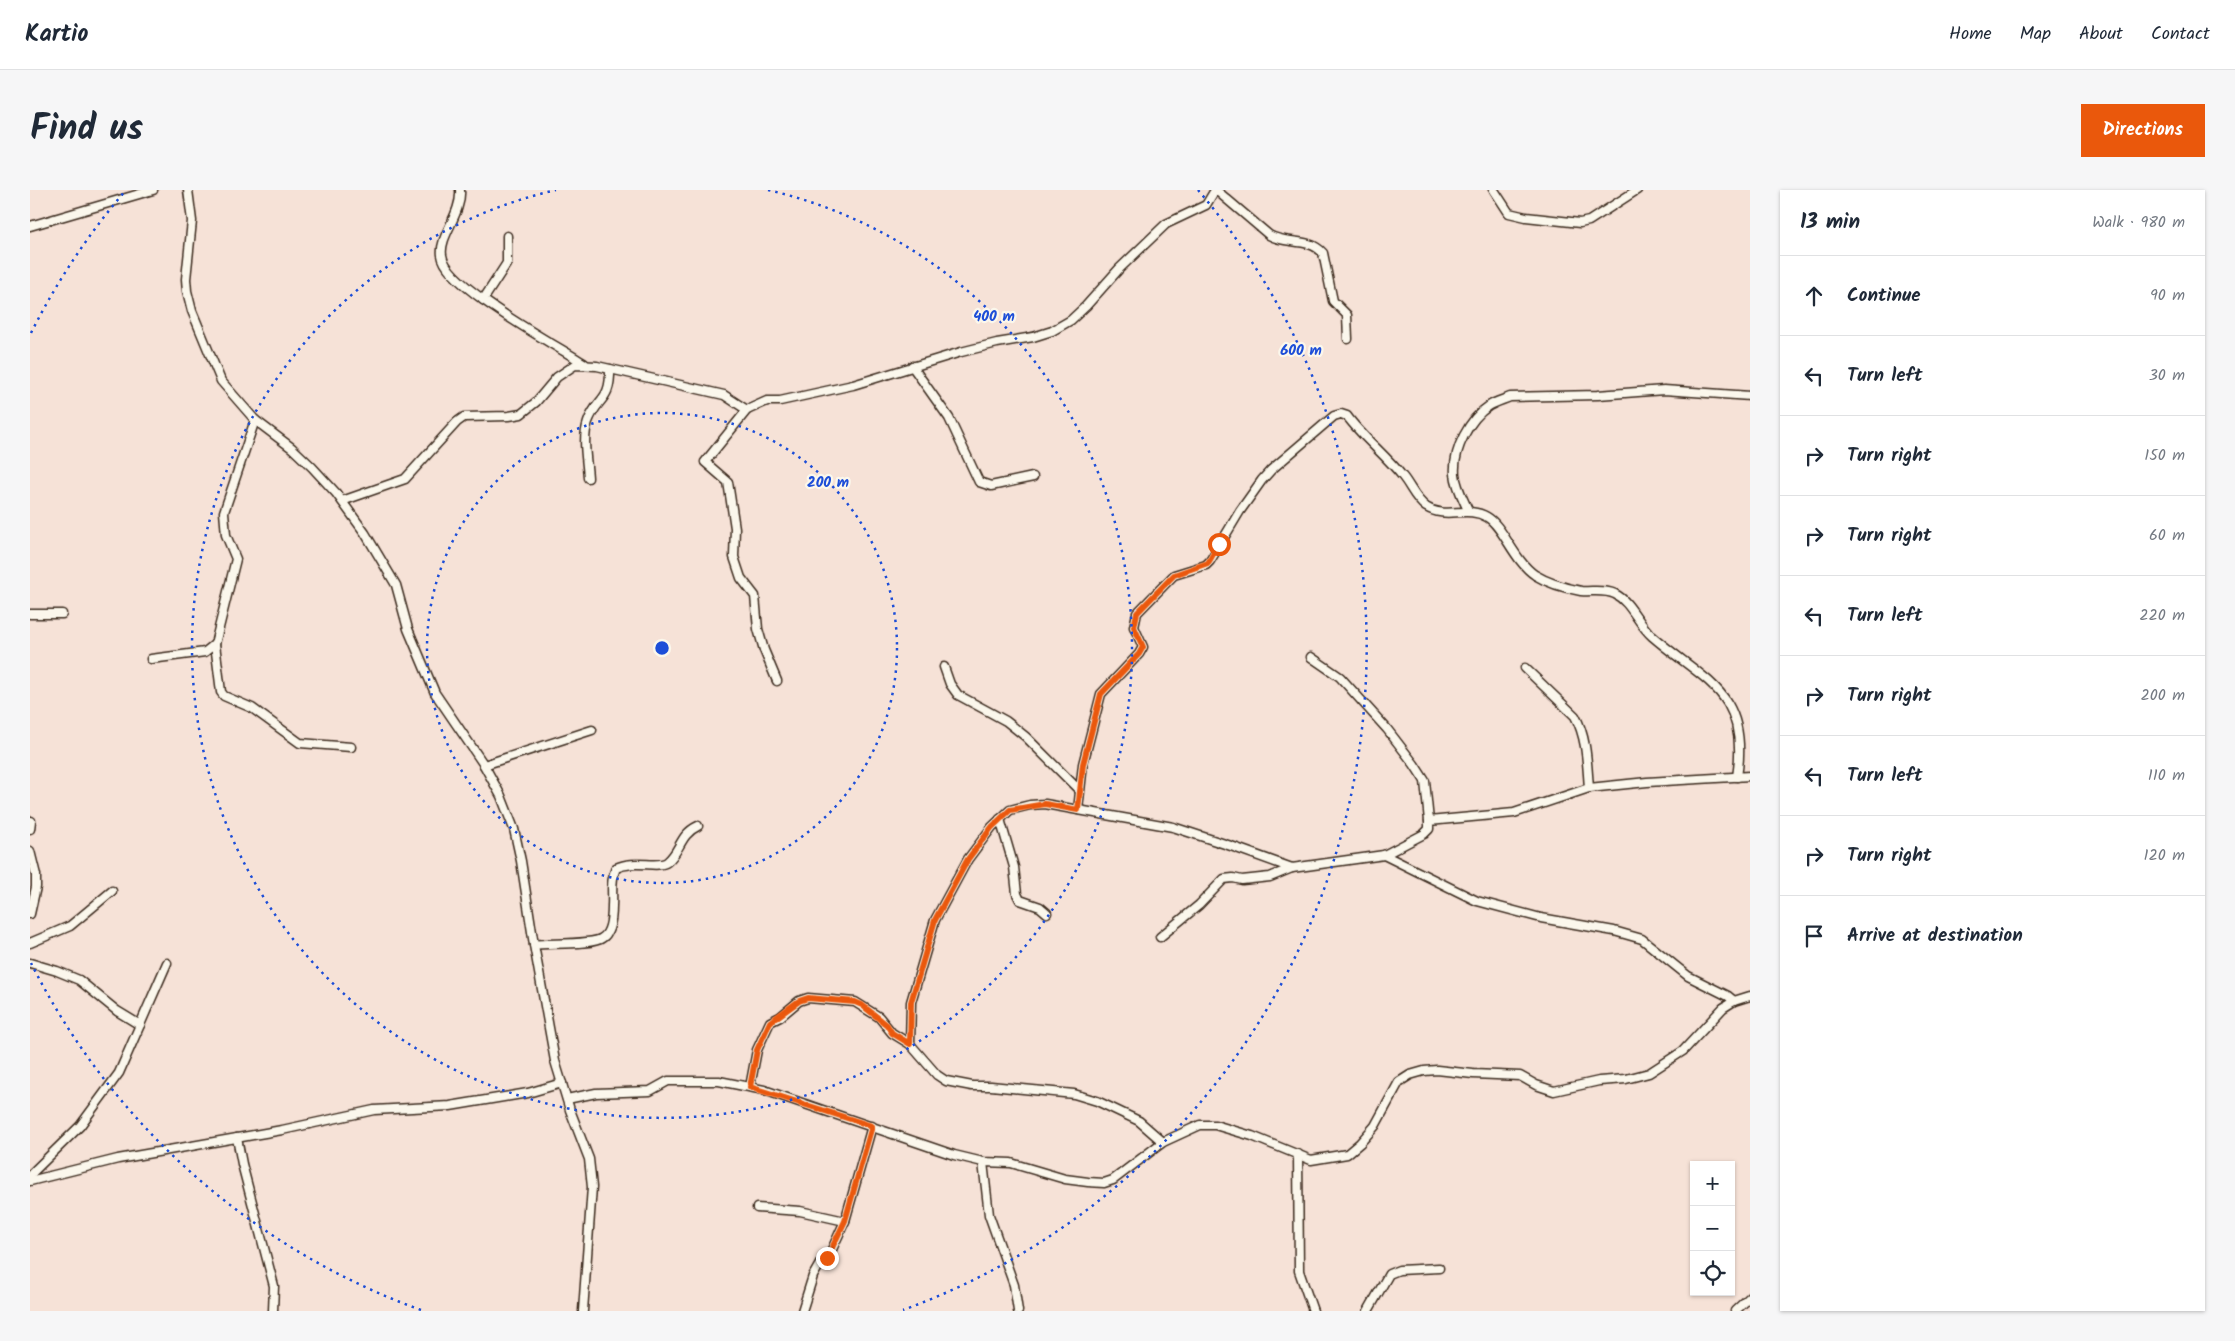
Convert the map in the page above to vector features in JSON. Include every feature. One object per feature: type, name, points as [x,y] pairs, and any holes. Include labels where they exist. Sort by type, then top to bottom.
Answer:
[{"type":"street","points":[[30,226],[153,190]]},
{"type":"street","points":[[188,190],[192,221],[186,279],[192,311],[220,381],[255,420],[312,466],[342,501],[365,533],[396,585],[408,629],[435,693],[484,765],[501,796],[514,829],[555,1061],[589,1159],[592,1186],[584,1311]]},
{"type":"street","points":[[460,190],[458,209],[441,254],[444,265],[456,280],[483,300],[585,364]]},
{"type":"street","points":[[777,681],[764,650],[758,629],[755,596],[741,578],[734,557],[735,528],[728,482],[705,462],[748,410],[767,401],[780,401],[853,385],[912,366],[997,343],[1033,338],[1052,331],[1070,320],[1160,229],[1178,217],[1206,205],[1216,190],[1276,239],[1306,243],[1318,248],[1323,254],[1333,301],[1347,315],[1348,339]]},
{"type":"street","points":[[1494,190],[1509,214],[1526,218],[1580,223],[1600,216],[1621,199],[1637,190]]},
{"type":"street","points":[[483,300],[507,263],[507,236]]},
{"type":"street","points":[[342,501],[405,479],[457,422],[464,417],[521,414],[536,402],[563,372],[575,364],[610,369],[724,395],[748,410]]},
{"type":"street","points":[[912,366],[949,418],[979,482],[991,486],[1033,477]]},
{"type":"street","points":[[588,478],[587,424],[592,412],[608,392],[610,369]]},
{"type":"street","points":[[1468,510],[1455,474],[1457,455],[1466,434],[1476,418],[1488,406],[1499,401],[1510,397],[1598,395],[1664,390],[1750,396]]},
{"type":"street","points":[[1078,810],[1079,790],[1091,730],[1101,694],[1139,654],[1143,647],[1134,627],[1137,613],[1174,575],[1206,565],[1262,480],[1334,416],[1341,414],[1347,416],[1404,478],[1415,496],[1425,506],[1436,513],[1447,514],[1468,510],[1490,518],[1521,562],[1534,574],[1552,584],[1614,594],[1624,601],[1651,635],[1722,690],[1734,705],[1740,717],[1741,762],[1737,777]]},
{"type":"street","points":[[255,420],[224,512],[226,535],[236,559],[215,644],[221,692],[224,696],[252,708],[300,743],[351,747]]},
{"type":"street","points":[[30,614],[62,614]]},
{"type":"street","points":[[151,659],[204,652],[215,644]]},
{"type":"street","points":[[1160,937],[1199,905],[1224,879],[1242,880],[1270,877],[1292,868],[1384,855],[1424,834],[1429,829],[1425,781],[1414,764],[1387,729],[1340,677],[1311,657]]},
{"type":"street","points":[[944,667],[950,684],[958,695],[1006,721],[1026,737],[1079,790]]},
{"type":"street","points":[[1525,668],[1575,716],[1586,750],[1589,788]]},
{"type":"street","points":[[484,765],[592,730]]},
{"type":"street","points":[[1429,821],[1508,814],[1589,788],[1647,782],[1712,780],[1750,776]]},
{"type":"street","points":[[910,1044],[911,1002],[935,920],[968,859],[1000,819],[1010,810],[1030,805],[1045,804],[1173,828],[1292,868]]},
{"type":"street","points":[[1000,819],[1014,867],[1017,894],[1020,900],[1040,907],[1046,913]]},
{"type":"street","points":[[534,945],[553,942],[586,943],[602,939],[607,933],[612,917],[613,875],[616,868],[631,862],[660,865],[666,862],[683,837],[698,826]]},
{"type":"street","points":[[30,852],[36,875],[36,887],[30,914]]},
{"type":"street","points":[[1384,855],[1477,901],[1542,918],[1614,931],[1642,939],[1688,976],[1728,996],[1734,1001]]},
{"type":"street","points":[[30,944],[70,926],[112,891]]},
{"type":"street","points":[[30,963],[79,980],[117,1011],[140,1025]]},
{"type":"street","points":[[30,1174],[64,1143],[98,1103],[118,1073],[167,963]]},
{"type":"street","points":[[567,1099],[596,1094],[650,1091],[668,1081],[720,1081],[750,1087],[872,1126],[938,1150],[983,1162],[1011,1163],[1065,1179],[1104,1183],[1113,1180],[1163,1142],[1200,1125],[1214,1126],[1252,1136],[1311,1160],[1347,1154],[1375,1126],[1399,1082],[1410,1075],[1424,1071],[1437,1070],[1520,1076],[1536,1085],[1554,1091],[1600,1080],[1626,1079],[1649,1073],[1683,1051],[1708,1022],[1734,1001],[1750,996]]},
{"type":"street","points":[[750,1087],[757,1050],[770,1022],[799,1001],[808,998],[855,1002],[862,1005],[887,1025],[892,1033],[910,1044],[937,1075],[946,1081],[972,1086],[1074,1094],[1097,1101],[1139,1121],[1163,1142]]},
{"type":"street","points":[[30,1182],[118,1159],[237,1138],[374,1110],[423,1108],[480,1102],[528,1093],[562,1083]]},
{"type":"street","points":[[802,1311],[812,1276],[821,1262],[829,1256],[845,1221],[872,1126]]},
{"type":"street","points":[[237,1138],[274,1286],[273,1311]]},
{"type":"street","points":[[1298,1154],[1299,1271],[1314,1311]]},
{"type":"street","points":[[983,1162],[990,1215],[1014,1285],[1018,1311]]},
{"type":"street","points":[[757,1208],[800,1211],[845,1221]]},
{"type":"street","points":[[1368,1311],[1389,1274],[1399,1270],[1439,1268]]},
{"type":"street","points":[[1735,1311],[1750,1297]]},
{"type":"route","points":[[827,1258],[845,1221],[872,1126],[750,1087],[757,1050],[770,1022],[780,1017],[799,1001],[808,998],[855,1002],[879,1017],[892,1033],[910,1044],[911,1002],[935,920],[968,859],[992,827],[1010,810],[1030,805],[1045,804],[1078,810],[1083,764],[1101,694],[1107,685],[1139,654],[1143,647],[1134,627],[1137,613],[1174,575],[1206,565],[1219,544]]}]
